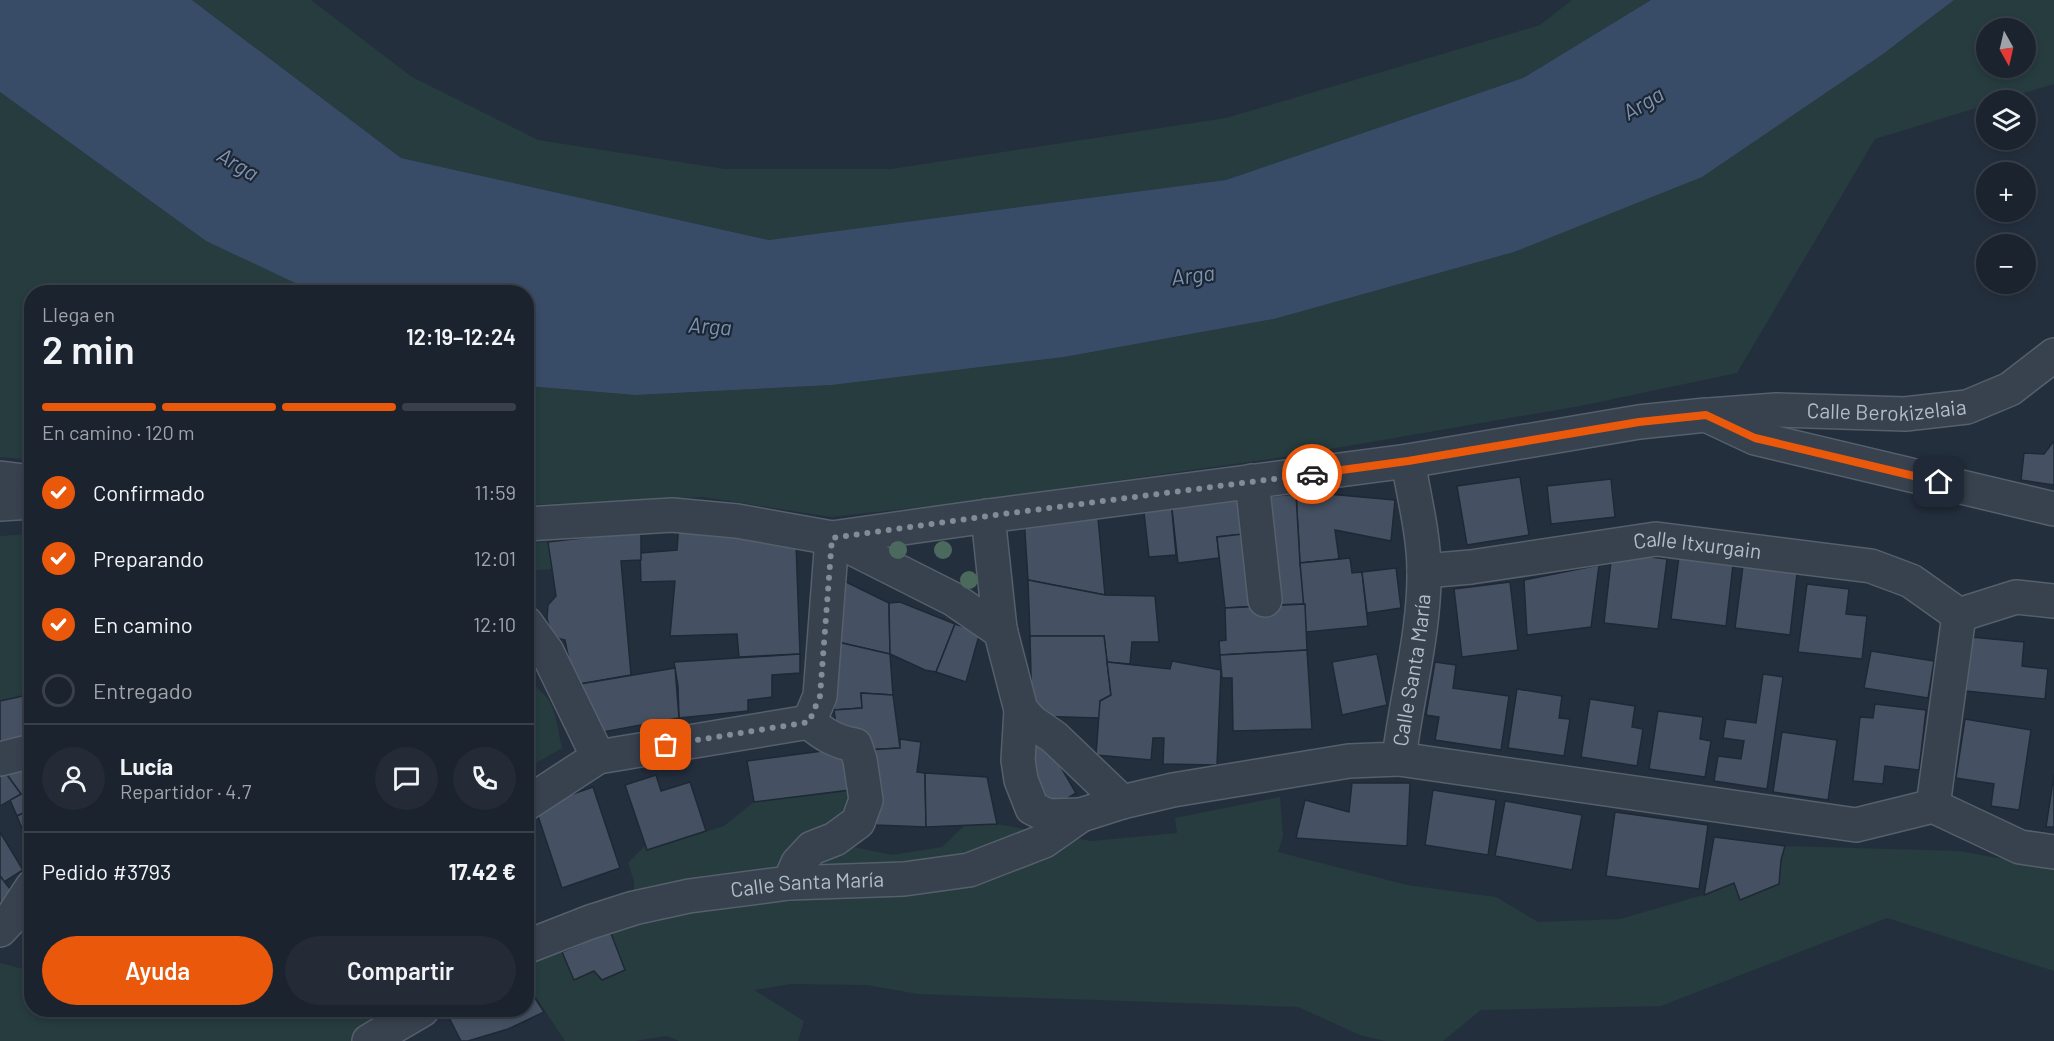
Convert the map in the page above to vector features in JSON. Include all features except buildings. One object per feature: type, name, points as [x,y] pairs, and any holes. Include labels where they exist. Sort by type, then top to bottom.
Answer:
[{"type":"street","name":"Calle Berokizelaia","points":[[1408,461],[1639,422],[1706,415],[1776,411],[1905,414],[1967,407],[2010,389],[2054,355]]},
{"type":"street","name":"Calle Berokizelaia","points":[[1706,415],[1755,438],[2054,509]]},
{"type":"street","points":[[832,538],[1408,461]]},
{"type":"street","name":"Calle Santa María","points":[[988,516],[1001,632],[1021,710],[1018,760],[1021,780],[1032,808],[1048,816],[1081,815],[1173,790],[1349,761],[1399,759],[1404,713],[1419,632],[1424,571],[1408,461]]},
{"type":"street","points":[[0,478],[24,481]]},
{"type":"street","points":[[1252,481],[1265,600]]},
{"type":"street","points":[[0,504],[24,502]]},
{"type":"street","points":[[534,524],[672,515],[737,521],[832,538],[953,599],[1001,632]]},
{"type":"street","points":[[809,722],[820,696],[832,538]]},
{"type":"street","name":"Calle Itxurgain","points":[[1424,571],[1471,567],[1656,539],[1872,566],[1911,581],[1959,615]]},
{"type":"street","points":[[1933,806],[1959,615],[2016,597],[2054,601]]},
{"type":"street","points":[[534,634],[548,652],[598,757]]},
{"type":"street","points":[[1021,710],[1032,722],[1054,737],[1122,802]]},
{"type":"street","points":[[534,799],[598,757],[809,722],[821,732],[842,743],[855,745],[860,760],[866,800],[858,822],[835,839],[812,848],[798,863],[789,883]]},
{"type":"street","points":[[0,759],[24,753]]},
{"type":"street","points":[[1399,759],[1856,825],[1933,806],[2020,848],[2054,852]]},
{"type":"street","name":"Calle Santa María","points":[[534,944],[634,908],[689,896],[789,883],[904,879],[969,870],[1044,841],[1081,815]]},
{"type":"street","points":[[0,930],[24,899]]},
{"type":"street","points":[[369,1041],[410,1017]]},
{"type":"green space","points":[[192,0],[311,0],[412,77],[538,140],[725,169],[891,169],[1226,118],[1540,25],[1572,0],[1651,0],[1523,78],[1226,180],[769,240],[401,158]]},
{"type":"green space","points":[[1954,0],[2054,0],[2054,84],[2034,90],[1976,90],[1976,108],[1875,139],[1737,373],[1580,406],[1284,457],[950,504],[831,517],[703,497],[534,505],[534,387],[635,395],[832,385],[1064,357],[1274,319],[1514,252],[1883,54]]},
{"type":"green space","points":[[0,92],[206,241],[302,285],[24,285],[24,459],[0,457]]},
{"type":"green space","points":[[24,534],[24,696],[0,701],[0,536]]},
{"type":"green space","points":[[548,542],[552,569],[534,570],[534,543]]},
{"type":"green space","points":[[534,686],[544,695],[553,709],[562,748],[534,764]]},
{"type":"green space","points":[[850,790],[855,826],[854,847],[892,855],[942,847],[965,825],[997,824],[1091,841],[1177,833],[1175,818],[1280,797],[1283,836],[1278,852],[1407,885],[1496,897],[1538,922],[1620,919],[1703,895],[1734,883],[1740,900],[1779,884],[1785,846],[1959,851],[2054,868],[2054,971],[1887,918],[1661,1006],[1481,1010],[1443,1041],[1385,1041],[1360,1035],[1298,1007],[918,994],[867,985],[791,984],[754,990],[804,1021],[798,1041],[679,1041],[667,1036],[635,1041],[565,1041],[534,994],[534,958],[562,952],[610,931],[634,908],[634,881],[628,863],[645,846],[647,850],[724,826],[754,802]]},
{"type":"green space","points":[[0,963],[24,969],[24,1017],[390,1017],[350,1041],[0,1041]]},
{"type":"water","name":"Arga","points":[[0,0],[192,0],[401,158],[769,240],[1226,180],[1523,78],[1651,0],[1954,0],[1883,54],[1702,177],[1514,252],[1274,319],[1064,357],[832,385],[635,395],[534,387],[534,285],[299,285],[206,241],[0,92]]},
{"type":"way so far","points":[[666,745],[809,722],[820,696],[832,538],[1312,474]]},
{"type":"route","points":[[1312,474],[1408,461],[1639,422],[1706,415],[1755,438],[1939,482]]}]
